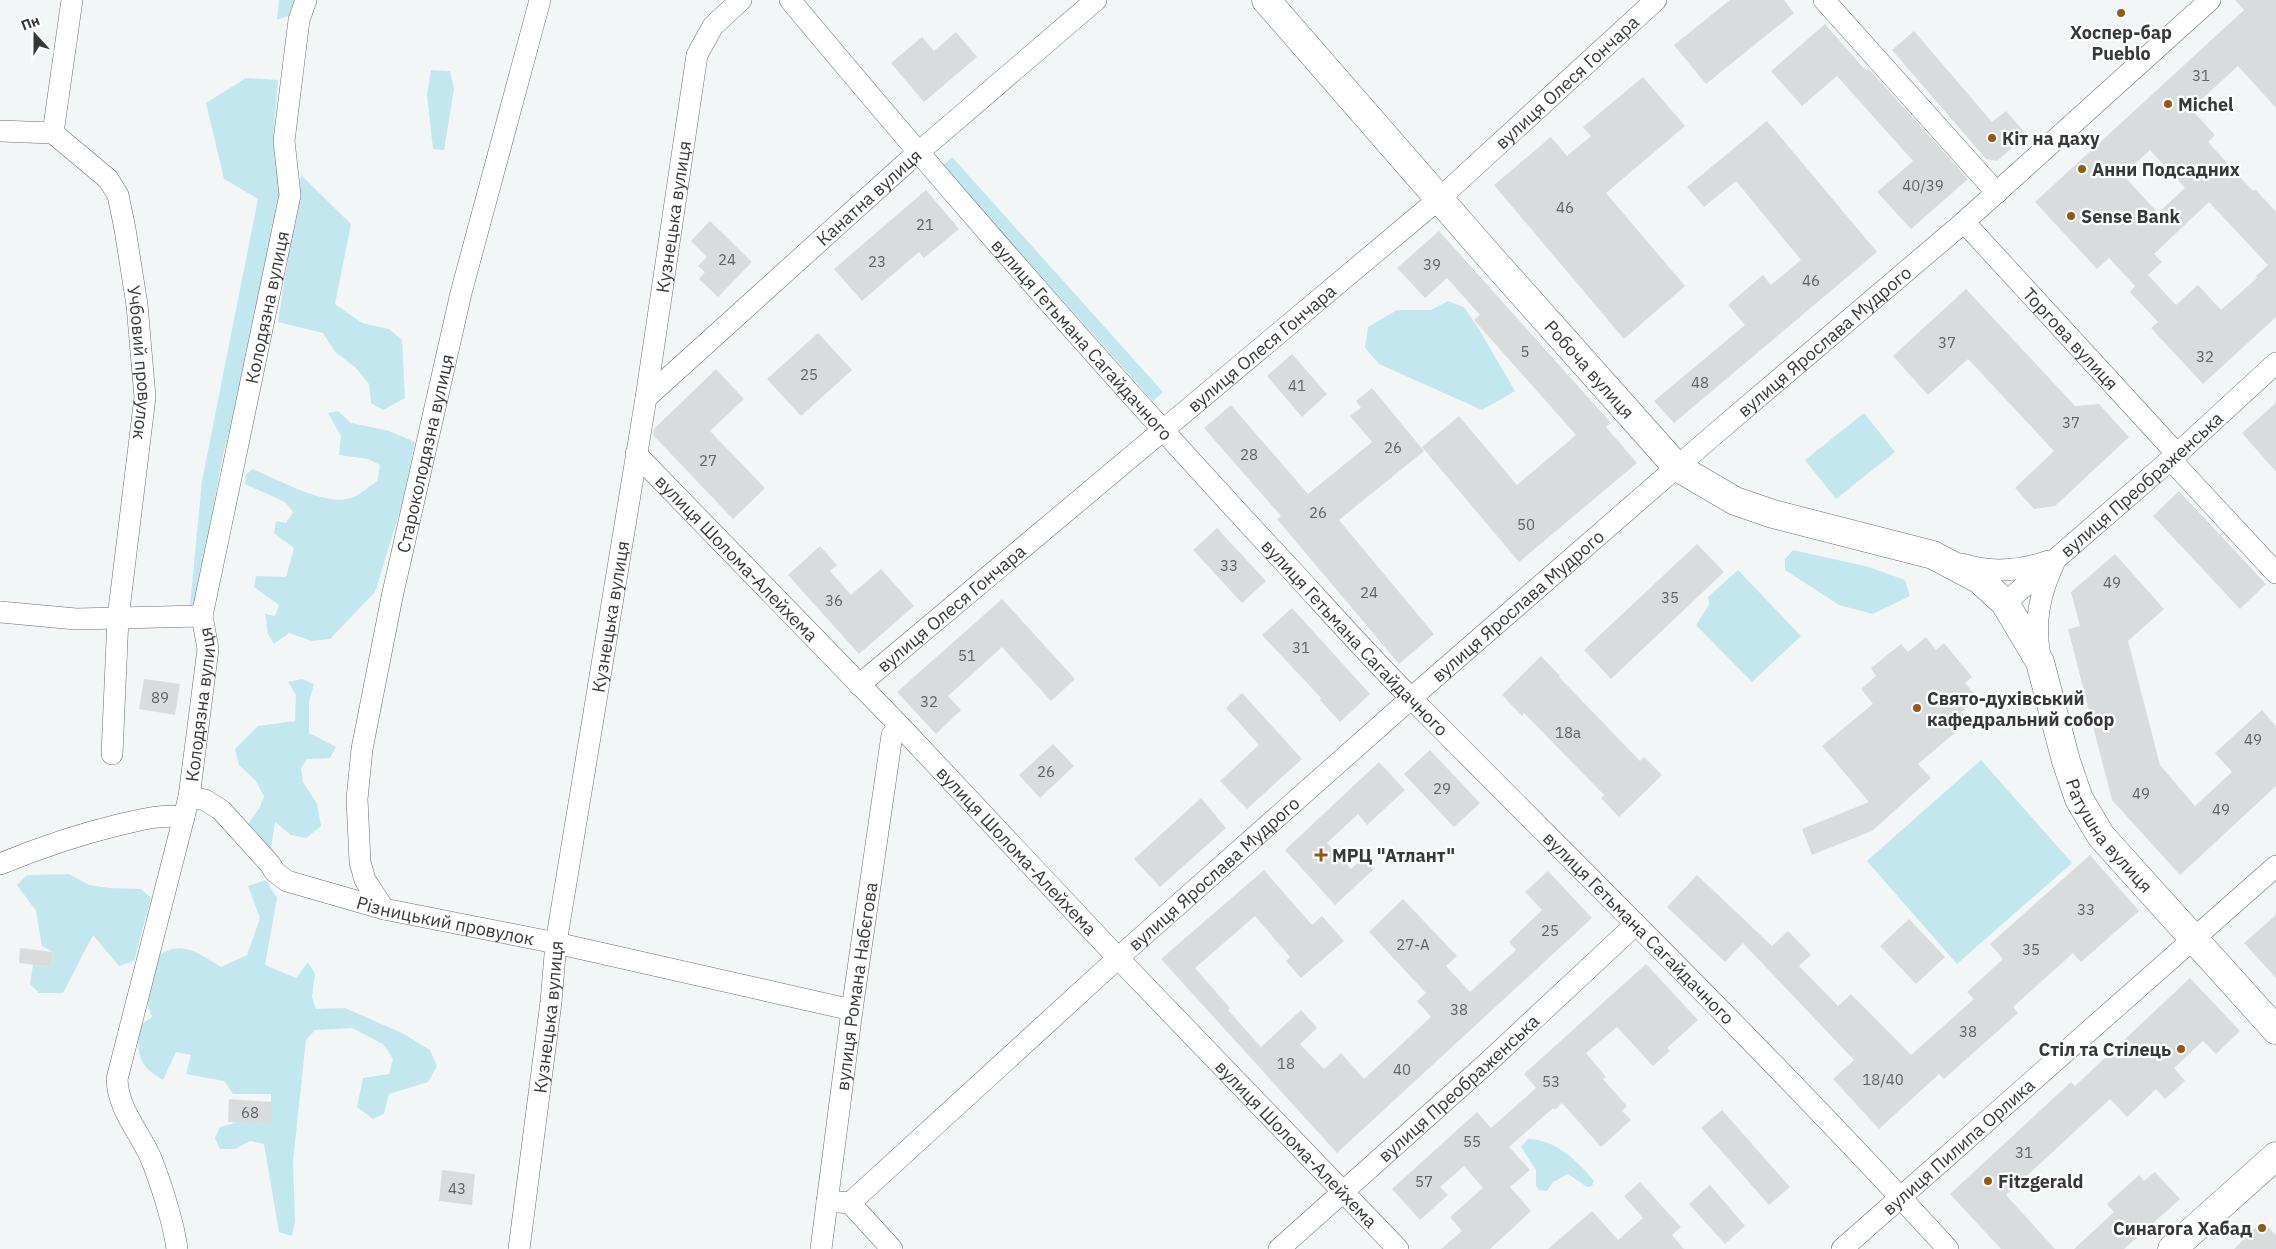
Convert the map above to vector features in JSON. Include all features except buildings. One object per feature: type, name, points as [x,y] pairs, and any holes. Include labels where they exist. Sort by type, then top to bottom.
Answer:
[{"type":"street","points":[[0,131],[53,133],[72,0]]},
{"type":"street","name":"Колодязна вулиця","points":[[178,1249],[176,1234],[150,1156],[124,1111],[118,1093],[117,1079],[189,797],[208,649],[202,616],[290,195],[284,140],[299,20],[306,0]]},
{"type":"street","name":"Староколодязна вулиця","points":[[384,909],[366,880],[360,862],[357,799],[362,749],[392,597],[460,294],[540,0]]},
{"type":"street","name":"Кузнецька вулиця","points":[[519,1249],[551,1002],[556,943],[646,398],[697,56],[713,26],[741,0]]},
{"type":"street","name":"вулиця Гетьмана Сагайдачного","points":[[790,0],[918,153],[1162,431],[1412,698],[1636,924],[1901,1197],[1948,1249]]},
{"type":"street","name":"Канатна вулиця","points":[[646,398],[918,153],[1096,0]]},
{"type":"street","name":"Робоча вулиця","points":[[1266,0],[1677,467],[1735,502],[1773,514],[1934,555],[1980,580],[2005,603]]},
{"type":"street","name":"вулиця Олеся Гончара","points":[[859,685],[1440,198],[1656,0]]},
{"type":"street","points":[[1824,0],[1997,193]]},
{"type":"street","name":"вулиця Ярослава Мудрого","points":[[850,1203],[1118,958],[1677,467],[1964,222],[2210,0]]},
{"type":"street","name":"Учбовий провулок","points":[[53,133],[108,179],[118,195],[126,229],[137,305],[145,396],[118,618],[112,754]]},
{"type":"street","name":"Торгова вулиця","points":[[1964,222],[2276,572]]},
{"type":"street","name":"вулиця Преображенська","points":[[2005,603],[2174,457],[2276,363]]},
{"type":"street","name":"вулиця Шолома-Алейхема","points":[[636,454],[900,726],[1118,958],[1398,1249]]},
{"type":"street","points":[[1934,555],[1971,567],[2009,571],[2028,568],[2056,558]]},
{"type":"street","points":[[2040,662],[2036,636],[2036,618],[2040,599],[2056,558]]},
{"type":"street","name":"Ратушна вулиця","points":[[2005,603],[2040,662],[2066,761],[2086,814],[2101,836],[2276,1030]]},
{"type":"street","points":[[0,612],[76,619],[202,616]]},
{"type":"street","name":"вулиця Романа Набєгова","points":[[821,1249],[852,1010],[892,735],[900,726]]},
{"type":"street","name":"Різницький провулок","points":[[189,797],[205,800],[221,810],[275,872],[288,881],[384,909],[556,943],[852,1010]]},
{"type":"street","points":[[0,864],[72,836],[168,815],[184,818]]},
{"type":"street","name":"вулиця Пилипа Орлика","points":[[1842,1249],[2276,866]]},
{"type":"street","name":"вулиця Преображенська","points":[[1279,1249],[1486,1064],[1636,924]]},
{"type":"street","points":[[2172,1249],[2276,1156]]},
{"type":"street","points":[[827,1201],[850,1203],[892,1249]]},
{"type":"shaded area","points":[[279,0],[295,0],[293,14],[277,20]]},
{"type":"shaded area","points":[[431,70],[450,71],[454,89],[444,150],[433,149],[427,95]]},
{"type":"shaded area","points":[[246,78],[278,80],[274,129],[282,191],[258,319],[222,459],[196,604],[190,605],[202,481],[258,199],[224,179],[206,103]]},
{"type":"shaded area","points":[[952,157],[1163,392],[1153,401],[942,166]]},
{"type":"shaded area","points":[[301,175],[351,224],[335,304],[362,323],[389,329],[402,340],[405,398],[383,410],[371,403],[369,384],[355,367],[335,352],[323,333],[278,322]]},
{"type":"shaded area","points":[[1448,301],[1464,307],[1515,391],[1482,410],[1379,364],[1365,348],[1368,327],[1397,310],[1431,310]]},
{"type":"shaded area","points":[[338,411],[351,423],[389,431],[415,442],[401,508],[375,592],[330,639],[312,641],[289,633],[274,644],[268,634],[265,614],[275,616],[279,605],[254,587],[256,576],[286,577],[294,548],[274,533],[276,521],[286,523],[293,512],[285,502],[245,484],[246,475],[252,469],[299,490],[336,500],[351,498],[363,492],[377,481],[380,465],[368,459],[339,455],[341,436],[328,413]]},
{"type":"shaded area","points":[[1864,413],[1895,452],[1836,499],[1805,460]]},
{"type":"shaded area","points":[[1793,550],[1869,567],[1905,580],[1910,596],[1873,614],[1839,605],[1785,570],[1785,559]]},
{"type":"shaded area","points":[[1738,570],[1801,636],[1752,682],[1696,625],[1709,605],[1708,597]]},
{"type":"shaded area","points":[[302,679],[314,684],[309,702],[309,733],[336,747],[330,758],[307,759],[301,768],[303,782],[317,804],[321,826],[306,838],[291,835],[275,822],[271,849],[254,840],[246,827],[260,807],[264,796],[255,780],[239,765],[235,749],[258,726],[295,721],[296,695],[288,682]]},
{"type":"shaded area","points":[[1981,760],[2072,863],[1957,964],[1867,861]]},
{"type":"shaded area","points":[[69,874],[89,885],[141,889],[151,898],[134,961],[119,966],[93,935],[63,993],[39,993],[30,984],[33,965],[51,967],[53,952],[42,946],[36,911],[17,885],[27,875]]},
{"type":"shaded area","points":[[266,880],[277,898],[265,965],[296,978],[308,962],[315,974],[312,997],[316,1009],[345,1008],[402,1033],[430,1050],[437,1066],[428,1082],[389,1094],[384,1114],[373,1119],[357,1107],[363,1078],[389,1074],[393,1059],[383,1044],[352,1028],[315,1030],[306,1040],[293,1161],[295,1221],[292,1236],[279,1232],[264,1144],[250,1141],[235,1149],[220,1149],[215,1138],[220,1127],[238,1122],[271,1124],[271,1094],[233,1094],[224,1081],[186,1074],[191,1055],[176,1052],[163,1080],[144,1064],[138,1045],[138,1027],[152,1017],[146,1000],[154,959],[172,949],[180,948],[196,952],[221,967],[247,955],[260,918],[248,886]]},
{"type":"shaded area","points":[[1528,1139],[1547,1143],[1565,1152],[1594,1181],[1592,1186],[1587,1187],[1568,1174],[1553,1182],[1547,1191],[1539,1190],[1536,1186],[1536,1170],[1521,1147]]},
{"type":"place","name":"Хоспер-бар Pueblo","points":[[2121,13]]},
{"type":"place","name":"Michel","points":[[2168,104]]},
{"type":"place","name":"Кіт на даху","points":[[1992,138]]},
{"type":"place","name":"Анни Подсадних","points":[[2082,169]]},
{"type":"place","name":"Sense Bank","points":[[2071,216]]},
{"type":"place","name":"Свято-духівський кафедральний собор","points":[[1917,708]]},
{"type":"place","name":"МРЦ \"Атлант\"","points":[[1321,855]]},
{"type":"place","name":"Стіл та Стілець","points":[[2181,1049]]},
{"type":"place","name":"Fitzgerald","points":[[1988,1181]]},
{"type":"place","name":"Синагога Хабад","points":[[2262,1228]]}]
